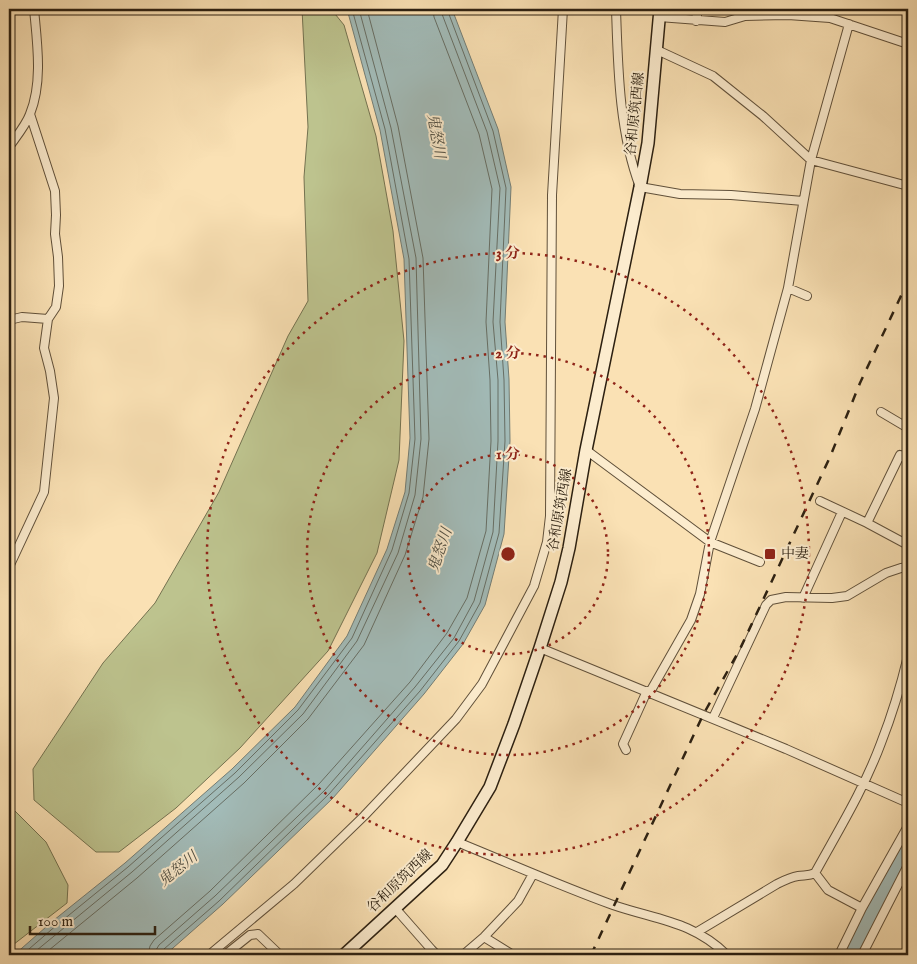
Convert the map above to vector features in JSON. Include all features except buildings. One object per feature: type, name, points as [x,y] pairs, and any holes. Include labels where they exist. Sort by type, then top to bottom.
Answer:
[{"type":"main road","name":"谷和原筑西線","points":[[344,955],[442,865],[457,842],[490,786],[540,648],[561,582],[569,548],[586,450],[640,187],[648,143],[659,13]]},
{"type":"street","points":[[9,147],[30,114],[37,82],[39,61],[34,9]]},
{"type":"street","points":[[209,955],[308,870],[364,816],[456,719],[482,684],[520,615],[540,571],[547,542],[550,516],[552,195],[563,9]]},
{"type":"street","points":[[616,9],[623,113],[633,167],[640,187],[680,194],[731,195],[803,201]]},
{"type":"street","points":[[696,20],[698,9]]},
{"type":"street","points":[[659,13],[696,20],[725,22],[745,16],[788,15],[830,18],[908,44]]},
{"type":"street","points":[[626,750],[623,744],[648,692],[691,620],[700,594],[710,542],[755,409],[788,288],[811,160],[849,24]]},
{"type":"street","points":[[657,50],[713,76],[763,116],[811,160],[908,186]]},
{"type":"street","points":[[9,568],[44,492],[54,398],[44,348],[48,319],[56,307],[59,286],[55,234],[55,191],[30,114]]},
{"type":"street","points":[[788,288],[808,296]]},
{"type":"street","points":[[9,320],[22,317],[48,319]]},
{"type":"street","points":[[881,412],[908,428]]},
{"type":"street","points":[[586,450],[710,542],[760,562]]},
{"type":"street","points":[[867,523],[900,455],[908,458]]},
{"type":"street","points":[[820,501],[908,545]]},
{"type":"street","points":[[803,598],[842,512]]},
{"type":"street","points":[[713,718],[766,605],[771,600],[786,597],[832,598],[847,596],[886,573],[908,567]]},
{"type":"street","points":[[540,648],[713,718],[864,782],[908,803]]},
{"type":"street","points":[[697,932],[777,884],[791,878],[808,877],[815,873],[864,782],[901,685],[908,656]]},
{"type":"street","points":[[839,955],[862,908],[908,826]]},
{"type":"street","points":[[457,842],[614,905],[669,921],[697,932],[727,955]]},
{"type":"street","points":[[862,955],[908,865]]},
{"type":"street","points":[[815,873],[828,890],[862,908]]},
{"type":"street","points":[[463,955],[484,937],[518,900],[533,874]]},
{"type":"street","points":[[395,908],[437,955]]},
{"type":"street","points":[[225,955],[250,935],[258,934],[280,955]]},
{"type":"street","points":[[484,937],[513,955]]},
{"type":"street","points":[[424,955],[431,948]]},
{"type":"green space","points":[[302,9],[331,9],[344,25],[376,136],[393,231],[404,341],[399,460],[377,553],[328,651],[240,748],[176,808],[119,852],[96,852],[34,800],[33,769],[103,663],[155,603],[219,492],[288,336],[308,301],[304,177],[308,127]]},
{"type":"green space","points":[[11,807],[46,842],[68,885],[67,903],[9,948],[9,809]]},
{"type":"water","name":"鬼怒川","points":[[347,9],[452,9],[498,129],[511,187],[505,322],[509,379],[510,441],[504,534],[485,605],[463,644],[424,694],[333,798],[223,904],[165,955],[14,955],[125,863],[232,769],[295,707],[347,636],[387,549],[405,492],[410,438],[404,259],[380,130]]},
{"type":"waterway","points":[[851,955],[908,849]]},
{"type":"railway","points":[[591,955],[703,715],[740,649],[830,457],[860,383],[908,281]]},
{"type":"place","name":"中妻","points":[[770,554]]}]
